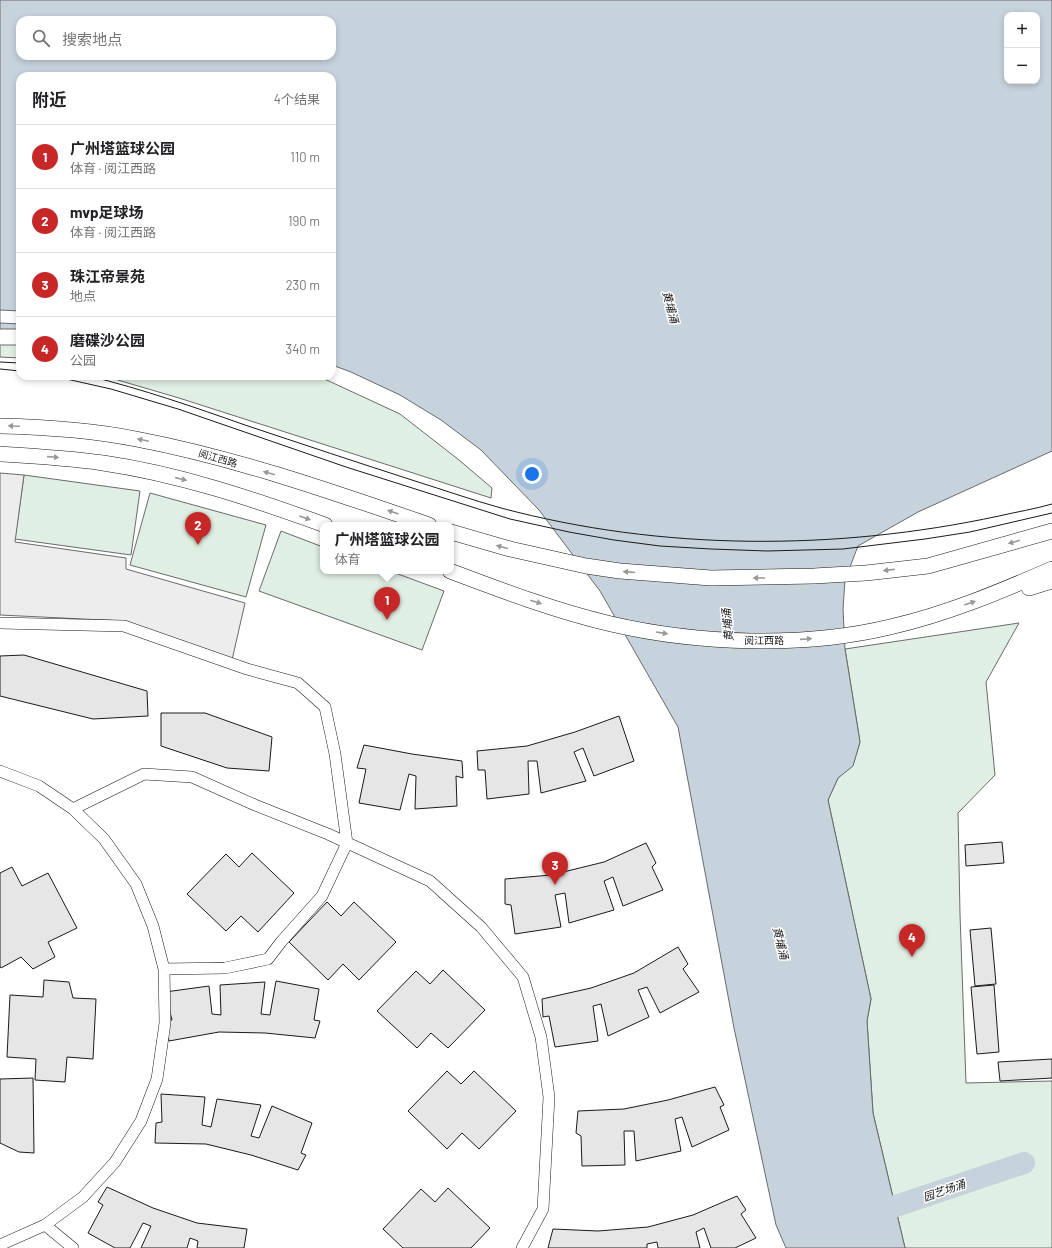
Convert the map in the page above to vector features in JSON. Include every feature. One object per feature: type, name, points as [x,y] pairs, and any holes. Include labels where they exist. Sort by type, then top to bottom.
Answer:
[{"type":"main road","name":"阅江西路","points":[[0,426],[88,431],[135,438],[192,451],[307,483],[420,522]]},
{"type":"main road","points":[[0,454],[57,457],[104,463],[182,479],[242,496],[320,523]]},
{"type":"main road","points":[[454,533],[510,550],[586,566],[620,571],[711,578],[814,576],[866,573],[928,566],[1052,531]]},
{"type":"main road","name":"阅江西路","points":[[454,573],[499,590],[612,624],[683,636],[737,640],[806,639],[847,635],[890,628],[933,616],[998,592],[1052,569]]},
{"type":"main road","points":[[998,592],[1030,588],[1052,581]]},
{"type":"street","points":[[0,623],[124,626],[247,669],[298,683],[325,707],[335,754],[347,843],[322,896],[268,959],[226,968],[164,969]]},
{"type":"street","points":[[0,770],[39,786],[73,809],[104,839],[136,884],[153,926],[164,969],[165,1023],[157,1079],[141,1121],[115,1162],[83,1197],[45,1224],[0,1245]]},
{"type":"street","points":[[73,809],[144,774],[192,777],[255,805],[328,834],[430,881],[481,927],[523,977],[540,1037],[549,1097],[543,1209],[522,1248]]},
{"type":"street","points":[[45,1224],[73,1248]]},
{"type":"green space","points":[[0,345],[16,345],[16,358],[0,357]]},
{"type":"green space","points":[[118,380],[327,380],[400,414],[492,488],[491,498],[179,398]]},
{"type":"green space","points":[[24,475],[140,491],[131,555],[15,539]]},
{"type":"green space","points":[[150,493],[266,525],[246,597],[130,565]]},
{"type":"green space","points":[[281,531],[320,546],[320,574],[398,574],[444,591],[422,650],[259,591]]},
{"type":"green space","points":[[1019,623],[986,682],[995,775],[958,813],[966,1083],[1052,1081],[1052,1248],[905,1248],[873,1113],[867,1021],[871,999],[828,800],[838,778],[853,765],[860,742],[845,649]]},
{"type":"shaded area","points":[[0,473],[24,475],[15,542],[126,558],[126,569],[245,603],[232,660],[125,621],[0,615]]},
{"type":"water","name":"黄埔涌","points":[[0,0],[1052,0],[1052,451],[918,512],[858,546],[845,580],[843,609],[845,649],[860,742],[853,766],[838,778],[828,800],[871,999],[867,1021],[873,1113],[905,1248],[786,1248],[776,1225],[734,1028],[678,727],[600,591],[539,510],[481,450],[441,420],[400,395],[336,366],[336,72],[16,72],[16,329],[0,329]]},
{"type":"pier","points":[[0,310],[16,311],[16,324],[0,323]]},
{"type":"building","points":[[24,655],[147,691],[148,716],[93,719],[0,696],[0,656]]},
{"type":"building","points":[[161,713],[205,713],[272,737],[269,771],[227,768],[161,746]]},
{"type":"building","points":[[619,716],[634,761],[594,776],[583,748],[574,752],[586,781],[541,793],[537,761],[528,761],[529,794],[487,799],[485,770],[478,770],[477,751],[527,746],[575,732]]},
{"type":"building","points":[[364,745],[462,761],[463,778],[456,776],[457,806],[415,809],[416,776],[409,774],[400,810],[359,803],[366,769],[357,768]]},
{"type":"building","points":[[1002,842],[1004,863],[966,866],[965,845]]},
{"type":"building","points":[[646,843],[656,863],[652,867],[663,890],[623,906],[613,877],[604,881],[614,910],[569,923],[565,893],[555,895],[561,927],[515,934],[511,905],[505,904],[505,879],[551,875],[604,862]]},
{"type":"building","points":[[252,853],[294,893],[258,932],[241,916],[226,931],[187,894],[226,854],[239,867]]},
{"type":"building","points":[[12,867],[22,886],[48,873],[77,928],[48,942],[55,957],[33,969],[21,957],[1,968],[0,966],[0,873]]},
{"type":"building","points":[[327,902],[341,916],[354,902],[396,942],[359,980],[343,964],[328,980],[289,942]]},
{"type":"building","points":[[991,928],[996,984],[975,986],[970,930]]},
{"type":"building","points":[[678,947],[688,964],[683,969],[699,992],[660,1013],[647,987],[638,990],[649,1017],[608,1036],[601,1004],[593,1006],[598,1041],[555,1047],[549,1016],[543,1017],[542,999],[591,988],[634,973]]},
{"type":"building","points":[[443,970],[485,1010],[448,1048],[431,1033],[417,1048],[377,1011],[416,971],[430,984]]},
{"type":"building","points":[[44,980],[69,982],[73,998],[96,999],[93,1059],[67,1057],[65,1082],[35,1080],[36,1059],[7,1057],[10,995],[43,997]]},
{"type":"building","points":[[276,981],[319,989],[314,1020],[320,1021],[315,1038],[265,1033],[219,1032],[169,1041],[166,1022],[172,1020],[165,992],[209,986],[212,1014],[221,1015],[220,985],[265,982],[261,1014],[270,1015]]},
{"type":"building","points":[[994,985],[999,1052],[977,1054],[971,987]]},
{"type":"building","points":[[1052,1059],[1052,1078],[1000,1081],[998,1062]]},
{"type":"building","points":[[447,1071],[461,1084],[474,1071],[516,1111],[479,1149],[462,1133],[447,1149],[408,1111]]},
{"type":"building","points":[[33,1078],[34,1153],[19,1152],[0,1143],[0,1079]]},
{"type":"building","points":[[715,1087],[724,1105],[720,1107],[729,1130],[692,1147],[682,1117],[675,1119],[681,1151],[636,1161],[634,1131],[624,1131],[625,1165],[582,1166],[581,1136],[576,1133],[578,1111],[624,1109],[668,1100]]},
{"type":"building","points":[[161,1094],[205,1097],[202,1125],[211,1127],[217,1099],[261,1105],[251,1136],[259,1138],[272,1106],[312,1123],[301,1153],[306,1155],[298,1170],[251,1155],[206,1144],[155,1143],[156,1123],[162,1122]]},
{"type":"building","points":[[107,1187],[153,1208],[197,1223],[247,1229],[244,1248],[197,1248],[198,1241],[190,1238],[187,1248],[141,1248],[151,1226],[143,1223],[130,1248],[115,1248],[88,1233],[103,1205],[98,1202]]},
{"type":"building","points":[[448,1188],[490,1228],[471,1248],[403,1248],[383,1229],[421,1189],[435,1202]]},
{"type":"building","points":[[737,1196],[746,1210],[741,1214],[756,1238],[735,1248],[711,1248],[704,1228],[696,1232],[700,1248],[658,1248],[657,1242],[647,1244],[647,1248],[548,1248],[553,1229],[598,1231],[648,1227],[693,1215]]},
{"type":"waterway","name":"园艺场涌","points":[[866,1216],[1024,1163]]},
{"type":"tram line","points":[[0,362],[16,363]]},
{"type":"tram line","points":[[0,369],[16,371]]},
{"type":"tram line","points":[[71,380],[111,389],[178,409],[346,467],[510,519],[614,540],[660,546],[711,549],[767,551],[843,549],[970,532],[1052,513]]},
{"type":"tram line","points":[[104,380],[168,399],[490,505],[562,522],[624,532],[686,539],[749,541],[812,540],[875,536],[999,516],[1052,504]]},
{"type":"place","name":"mvp足球场","points":[[198,545]]},
{"type":"place","name":"广州塔篮球公园","points":[[387,620]]},
{"type":"place","name":"珠江帝景苑","points":[[555,885]]},
{"type":"place","name":"磨碟沙公园","points":[[912,957]]}]
